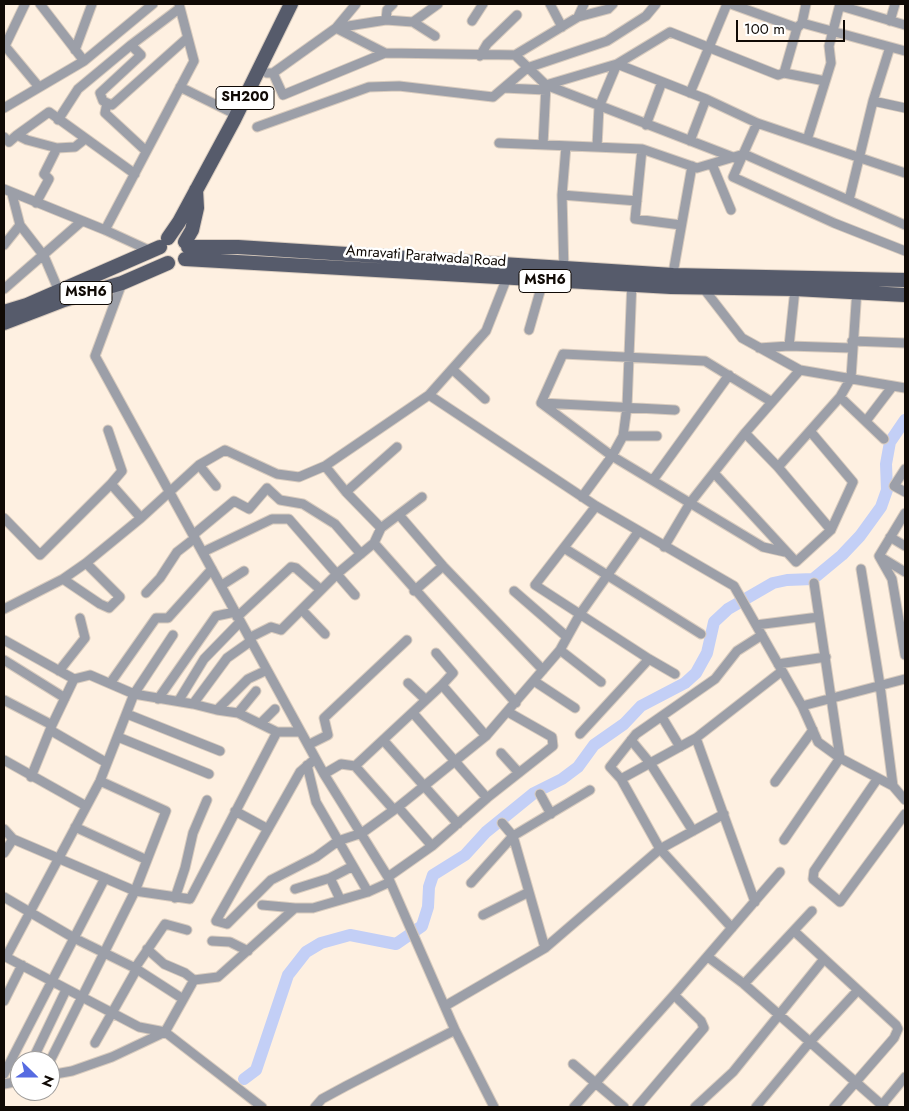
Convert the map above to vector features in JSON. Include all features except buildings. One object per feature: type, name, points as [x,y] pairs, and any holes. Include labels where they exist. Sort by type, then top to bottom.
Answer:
[{"type":"main road","name":"SH200","points":[[160,246],[196,190],[237,115],[291,4]]},
{"type":"main road","name":"SH200","points":[[186,249],[197,208],[196,190]]},
{"type":"main road","points":[[174,236],[186,249],[174,264],[168,263],[160,254],[160,246],[174,236]]},
{"type":"main road","name":"MSH6","points":[[4,323],[160,246]]},
{"type":"main road","name":"Amravati Paratwada Road","points":[[186,249],[632,279],[857,286],[905,295]]},
{"type":"main road","name":"MSH6","points":[[4,312],[61,296],[122,283],[168,263]]},
{"type":"main road","name":"Amravati Paratwada Road","points":[[508,272],[542,281],[564,275]]},
{"type":"main road","name":"Amravati Paratwada Road","points":[[672,281],[704,288],[795,289],[857,286],[905,280]]},
{"type":"street","points":[[25,4],[6,33],[4,47],[39,87]]},
{"type":"street","points":[[40,4],[84,62]]},
{"type":"street","points":[[75,50],[92,4]]},
{"type":"street","points":[[4,108],[84,62],[153,4]]},
{"type":"street","points":[[386,20],[387,10],[393,4]]},
{"type":"street","points":[[413,22],[438,4]]},
{"type":"street","points":[[472,20],[483,4]]},
{"type":"street","points":[[550,4],[562,27]]},
{"type":"street","points":[[578,17],[584,4]]},
{"type":"street","points":[[273,73],[283,95],[385,53],[480,56],[515,55],[578,17],[608,9],[613,4]]},
{"type":"street","points":[[257,127],[369,87],[399,86],[493,97],[527,68],[607,41],[646,16],[656,4]]},
{"type":"street","points":[[690,93],[729,4],[799,26],[834,31],[905,50]]},
{"type":"street","points":[[784,72],[806,4]]},
{"type":"street","points":[[890,21],[895,4]]},
{"type":"street","points":[[258,74],[273,73],[336,28],[352,5]]},
{"type":"street","points":[[807,140],[831,63],[829,46],[840,5],[905,25]]},
{"type":"street","points":[[58,120],[78,89],[179,6],[186,38],[194,61],[105,230]]},
{"type":"street","points":[[480,56],[487,44],[517,15]]},
{"type":"street","points":[[336,28],[386,20],[413,22],[435,36]]},
{"type":"street","points":[[336,28],[385,53]]},
{"type":"street","points":[[504,88],[546,87],[617,64],[670,32],[778,75],[784,72],[825,81]]},
{"type":"street","points":[[131,45],[141,56],[100,93],[104,101],[112,105],[186,38]]},
{"type":"street","points":[[849,200],[873,101],[890,47]]},
{"type":"street","points":[[515,55],[546,87],[690,141],[740,156],[905,225]]},
{"type":"street","points":[[617,64],[706,99],[757,122],[905,173]]},
{"type":"street","points":[[597,147],[599,107],[617,64]]},
{"type":"street","points":[[646,125],[662,82]]},
{"type":"street","points":[[180,87],[237,115]]},
{"type":"street","points":[[543,145],[546,87]]},
{"type":"street","points":[[690,141],[706,99]]},
{"type":"street","points":[[873,101],[905,108]]},
{"type":"street","points":[[107,103],[105,113],[146,151]]},
{"type":"street","points":[[4,137],[9,142],[49,112],[135,174]]},
{"type":"street","points":[[757,122],[740,156],[733,177],[834,223],[905,251]]},
{"type":"street","points":[[18,135],[27,140],[58,148],[75,146],[84,138]]},
{"type":"street","points":[[499,143],[642,150],[697,168],[740,156]]},
{"type":"street","points":[[564,275],[562,195],[566,146]]},
{"type":"street","points":[[36,203],[49,179],[44,174],[58,148]]},
{"type":"street","points":[[642,150],[635,219],[681,224]]},
{"type":"street","points":[[712,164],[731,210]]},
{"type":"street","points":[[672,281],[692,166]]},
{"type":"street","points":[[8,192],[105,230],[160,246]]},
{"type":"street","points":[[8,192],[20,225],[44,256],[61,296]]},
{"type":"street","points":[[562,195],[637,201]]},
{"type":"street","points":[[4,289],[82,221]]},
{"type":"street","points":[[4,245],[20,225]]},
{"type":"street","points":[[6,605],[63,579],[86,563],[199,466],[225,450],[277,474],[299,477],[325,466],[430,395],[486,331],[508,272]]},
{"type":"street","points":[[582,496],[612,456],[623,436],[627,407],[632,279]]},
{"type":"street","points":[[529,330],[542,281]]},
{"type":"street","points":[[122,283],[94,356],[168,492],[222,585],[237,617],[315,759],[389,880],[455,1030],[494,1107]]},
{"type":"street","points":[[778,468],[840,397],[851,378],[851,344],[857,286]]},
{"type":"street","points":[[704,288],[742,338],[800,370],[905,388]]},
{"type":"street","points":[[788,346],[795,289]]},
{"type":"street","points":[[759,348],[905,343]]},
{"type":"street","points":[[541,403],[564,354],[705,361],[772,402]]},
{"type":"street","points":[[452,369],[485,399]]},
{"type":"street","points":[[664,547],[690,503],[745,433],[800,370]]},
{"type":"street","points":[[653,480],[729,375]]},
{"type":"street","points":[[866,421],[892,387]]},
{"type":"street","points":[[430,395],[596,506],[734,586],[802,706],[818,742],[840,758],[893,786],[905,800]]},
{"type":"street","points":[[840,397],[884,439]]},
{"type":"street","points":[[541,403],[675,410]]},
{"type":"street","points":[[541,403],[612,456],[763,547],[786,552]]},
{"type":"street","points":[[4,518],[40,555],[122,471],[108,430]]},
{"type":"street","points":[[714,473],[796,562],[831,530],[853,482],[810,431]]},
{"type":"street","points":[[745,433],[831,530]]},
{"type":"street","points":[[623,436],[657,436]]},
{"type":"street","points":[[346,492],[397,447]]},
{"type":"street","points":[[199,466],[216,486]]},
{"type":"street","points":[[325,466],[346,492],[381,528]]},
{"type":"street","points":[[905,469],[894,486],[905,492]]},
{"type":"street","points":[[111,484],[140,518]]},
{"type":"street","points":[[146,593],[160,578],[177,552],[234,501],[249,510],[267,488],[280,500],[303,504],[335,524],[361,554]]},
{"type":"street","points":[[193,704],[227,658],[250,640],[272,627],[281,630],[338,573],[374,543],[381,528],[400,516],[422,498]]},
{"type":"street","points":[[596,506],[535,585],[675,674]]},
{"type":"street","points":[[879,556],[905,513]]},
{"type":"street","points":[[400,516],[442,566],[543,670]]},
{"type":"street","points":[[203,552],[272,520],[289,519],[356,595]]},
{"type":"street","points":[[315,759],[300,772],[216,921],[228,924],[271,880],[316,856],[338,841],[362,833],[396,809],[486,736],[560,650],[580,614],[638,532]]},
{"type":"street","points":[[890,538],[905,546]]},
{"type":"street","points":[[374,543],[414,591],[516,703]]},
{"type":"street","points":[[564,548],[701,634]]},
{"type":"street","points":[[879,556],[905,572]]},
{"type":"street","points":[[879,556],[892,579],[905,655]]},
{"type":"street","points":[[63,579],[109,608],[120,597],[86,563]]},
{"type":"street","points":[[414,591],[442,566]]},
{"type":"street","points":[[179,700],[204,659],[237,617],[291,567],[296,568],[322,590]]},
{"type":"street","points":[[111,682],[156,618],[168,618],[212,569]]},
{"type":"street","points":[[861,569],[880,685],[893,786]]},
{"type":"street","points":[[222,585],[244,571]]},
{"type":"street","points":[[784,840],[840,758],[833,698],[814,583]]},
{"type":"street","points":[[514,591],[567,637]]},
{"type":"street","points":[[302,610],[325,634]]},
{"type":"street","points":[[158,700],[216,616],[237,617]]},
{"type":"street","points":[[756,625],[819,617]]},
{"type":"street","points":[[59,671],[84,638],[80,618]]},
{"type":"street","points":[[173,635],[134,694],[100,781],[5,956],[139,1028],[165,1032],[262,1107]]},
{"type":"street","points":[[732,928],[660,850],[621,779],[610,767],[636,734],[715,679],[735,653],[762,635]]},
{"type":"street","points":[[4,640],[74,680]]},
{"type":"street","points":[[308,745],[328,735],[324,718],[407,640]]},
{"type":"street","points":[[560,650],[601,682]]},
{"type":"street","points":[[355,766],[384,741],[453,673],[436,653]]},
{"type":"street","points":[[621,779],[696,738],[758,691],[780,668],[826,657]]},
{"type":"street","points":[[580,734],[649,659]]},
{"type":"street","points":[[4,660],[65,698]]},
{"type":"street","points":[[217,710],[248,679],[267,670]]},
{"type":"street","points":[[31,776],[74,680],[90,675],[111,682],[134,694],[158,700],[179,700],[217,710],[238,713],[277,732],[300,732]]},
{"type":"street","points":[[802,706],[905,679]]},
{"type":"street","points":[[534,681],[575,708]]},
{"type":"street","points":[[408,683],[426,700]]},
{"type":"street","points":[[442,685],[486,736]]},
{"type":"street","points":[[238,713],[256,691]]},
{"type":"street","points":[[4,700],[107,763]]},
{"type":"street","points":[[261,723],[275,709]]},
{"type":"street","points":[[262,905],[312,908],[368,892],[389,880],[552,746],[553,741],[550,735],[508,712]]},
{"type":"street","points":[[413,713],[487,798]]},
{"type":"street","points":[[127,714],[220,751]]},
{"type":"street","points":[[662,717],[680,747]]},
{"type":"street","points":[[775,782],[813,730]]},
{"type":"street","points":[[4,830],[13,839],[135,891],[190,899],[277,732]]},
{"type":"street","points":[[118,736],[209,774]]},
{"type":"street","points":[[696,738],[755,902]]},
{"type":"street","points":[[631,740],[650,763],[693,831]]},
{"type":"street","points":[[384,741],[458,824]]},
{"type":"street","points":[[501,753],[519,773]]},
{"type":"street","points":[[324,774],[341,764],[355,766],[432,846]]},
{"type":"street","points":[[6,765],[31,776],[86,806]]},
{"type":"street","points":[[307,765],[316,802],[368,892]]},
{"type":"street","points":[[878,778],[814,871],[813,879],[840,902],[905,814]]},
{"type":"street","points":[[55,1051],[135,891],[166,811],[100,781]]},
{"type":"street","points":[[472,883],[513,836],[590,790]]},
{"type":"street","points":[[540,794],[551,814]]},
{"type":"street","points":[[175,898],[185,868],[193,833],[207,800]]},
{"type":"street","points":[[235,811],[268,829]]},
{"type":"street","points":[[445,1006],[545,948],[660,850],[724,814]]},
{"type":"street","points":[[502,823],[513,836],[545,948]]},
{"type":"street","points":[[75,827],[147,860]]},
{"type":"street","points":[[4,853],[13,839]]},
{"type":"street","points":[[295,889],[330,878],[353,866]]},
{"type":"street","points":[[574,1107],[597,1084],[780,872]]},
{"type":"street","points":[[4,1074],[50,980],[105,878]]},
{"type":"street","points":[[330,878],[340,899]]},
{"type":"street","points":[[483,915],[529,892]]},
{"type":"street","points":[[4,897],[74,938],[135,968],[183,1000]]},
{"type":"street","points":[[147,950],[164,964],[185,973],[194,980],[218,977],[295,908]]},
{"type":"street","points":[[744,984],[812,911]]},
{"type":"street","points":[[95,1043],[114,1013],[134,974],[135,968],[165,924],[187,930]]},
{"type":"street","points":[[794,931],[896,1025],[898,1029],[894,1038],[834,1107]]},
{"type":"street","points":[[212,941],[230,942],[248,951]]},
{"type":"street","points":[[708,957],[744,984],[878,1105],[905,1077]]},
{"type":"street","points":[[695,1107],[733,1072],[824,959]]},
{"type":"street","points":[[4,1001],[22,965]]},
{"type":"street","points":[[60,1073],[112,1057],[165,1032],[194,980]]},
{"type":"street","points":[[37,1051],[66,990]]},
{"type":"street","points":[[756,1107],[809,1043],[858,990]]},
{"type":"street","points":[[637,1107],[704,1028],[701,1021],[674,995]]},
{"type":"street","points":[[315,1107],[322,1099],[455,1030]]},
{"type":"street","points":[[573,1064],[624,1107]]},
{"type":"waterway","points":[[244,1079],[256,1070],[288,975],[306,952],[321,943],[350,935],[396,944],[422,926],[428,907],[429,887],[433,875],[465,855],[486,832],[534,793],[562,779],[578,767],[594,745],[624,724],[641,706],[685,683],[696,673],[707,653],[714,622],[728,609],[773,583],[787,580],[813,579],[842,555],[860,536],[881,507],[887,490],[886,464],[890,442],[905,420]]}]
